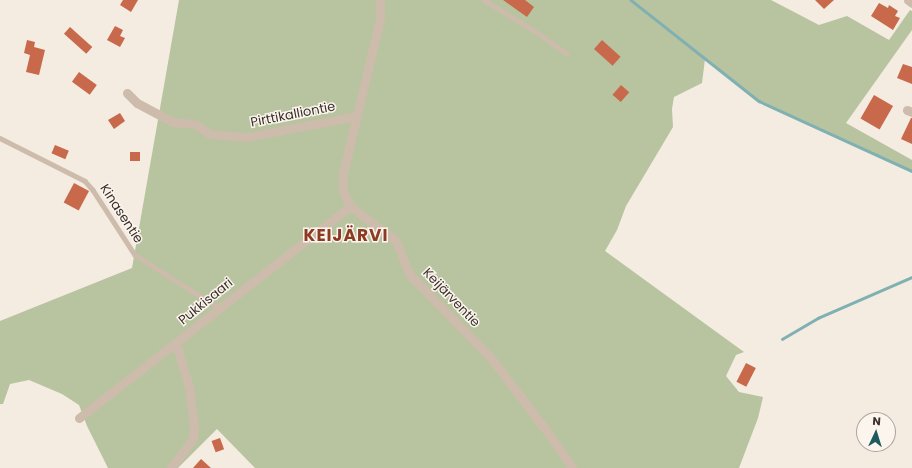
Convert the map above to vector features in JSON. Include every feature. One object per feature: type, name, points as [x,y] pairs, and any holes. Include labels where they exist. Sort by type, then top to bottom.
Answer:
[{"type":"street","points":[[350,206],[343,192],[343,173],[380,19],[380,0]]},
{"type":"street","points":[[908,0],[912,3]]},
{"type":"street","name":"Pirttikalliontie","points":[[127,93],[137,103],[172,122],[195,124],[210,134],[247,138],[357,116]]},
{"type":"street","name":"Pukkisaari","points":[[79,418],[350,206]]},
{"type":"street","name":"Keijärventie","points":[[350,206],[396,241],[410,275],[491,358],[554,441],[572,468]]},
{"type":"street","points":[[171,468],[190,444],[193,437],[194,427],[189,386],[176,343]]},
{"type":"lane","points":[[484,0],[535,30],[567,53]]},
{"type":"lane","name":"Kinasentie","points":[[0,138],[85,181],[93,190],[135,255],[219,308]]},
{"type":"green space","points":[[179,0],[771,0],[819,25],[847,16],[889,40],[910,10],[912,11],[912,30],[846,123],[912,160],[912,171],[759,101],[705,59],[702,83],[674,97],[672,109],[673,127],[626,206],[617,230],[605,251],[744,352],[736,355],[726,376],[739,392],[763,397],[758,418],[739,468],[255,468],[217,429],[178,468],[108,468],[87,426],[79,405],[62,394],[29,380],[10,384],[3,404],[0,404],[0,321],[132,268]]},
{"type":"building","points":[[123,0],[138,0],[131,12],[120,5]]},
{"type":"building","points":[[503,0],[525,0],[534,7],[527,17]]},
{"type":"building","points":[[815,0],[834,0],[824,9]]},
{"type":"building","points":[[879,3],[888,8],[889,5],[898,11],[895,16],[900,18],[893,30],[871,16]]},
{"type":"building","points":[[115,26],[123,30],[120,36],[125,38],[120,47],[107,40]]},
{"type":"building","points":[[70,27],[92,47],[86,54],[64,34]]},
{"type":"building","points":[[27,40],[35,42],[34,47],[45,50],[39,75],[26,72],[30,55],[24,53]]},
{"type":"building","points":[[602,40],[621,57],[613,66],[594,49]]},
{"type":"building","points":[[903,64],[912,67],[912,84],[897,78]]},
{"type":"building","points":[[79,72],[97,85],[90,95],[72,82]]},
{"type":"building","points":[[621,85],[629,92],[621,102],[612,95]]},
{"type":"building","points":[[874,95],[893,106],[880,129],[860,118]]},
{"type":"building","points":[[120,113],[125,121],[114,129],[108,120]]},
{"type":"building","points":[[912,118],[912,144],[901,139]]},
{"type":"building","points":[[55,145],[69,151],[65,159],[51,153]]},
{"type":"building","points":[[130,152],[140,152],[140,161],[130,161]]},
{"type":"building","points":[[74,183],[89,191],[79,210],[64,202]]},
{"type":"building","points":[[746,363],[756,368],[746,387],[736,382]]},
{"type":"building","points":[[220,438],[224,449],[216,452],[212,441]]},
{"type":"building","points":[[201,459],[211,468],[193,468]]},
{"type":"waterway","points":[[631,0],[759,101],[912,171]]},
{"type":"waterway","points":[[782,339],[818,318],[912,277]]},
{"type":"district","name":"KEIJÄRVI","points":[[346,236]]}]
